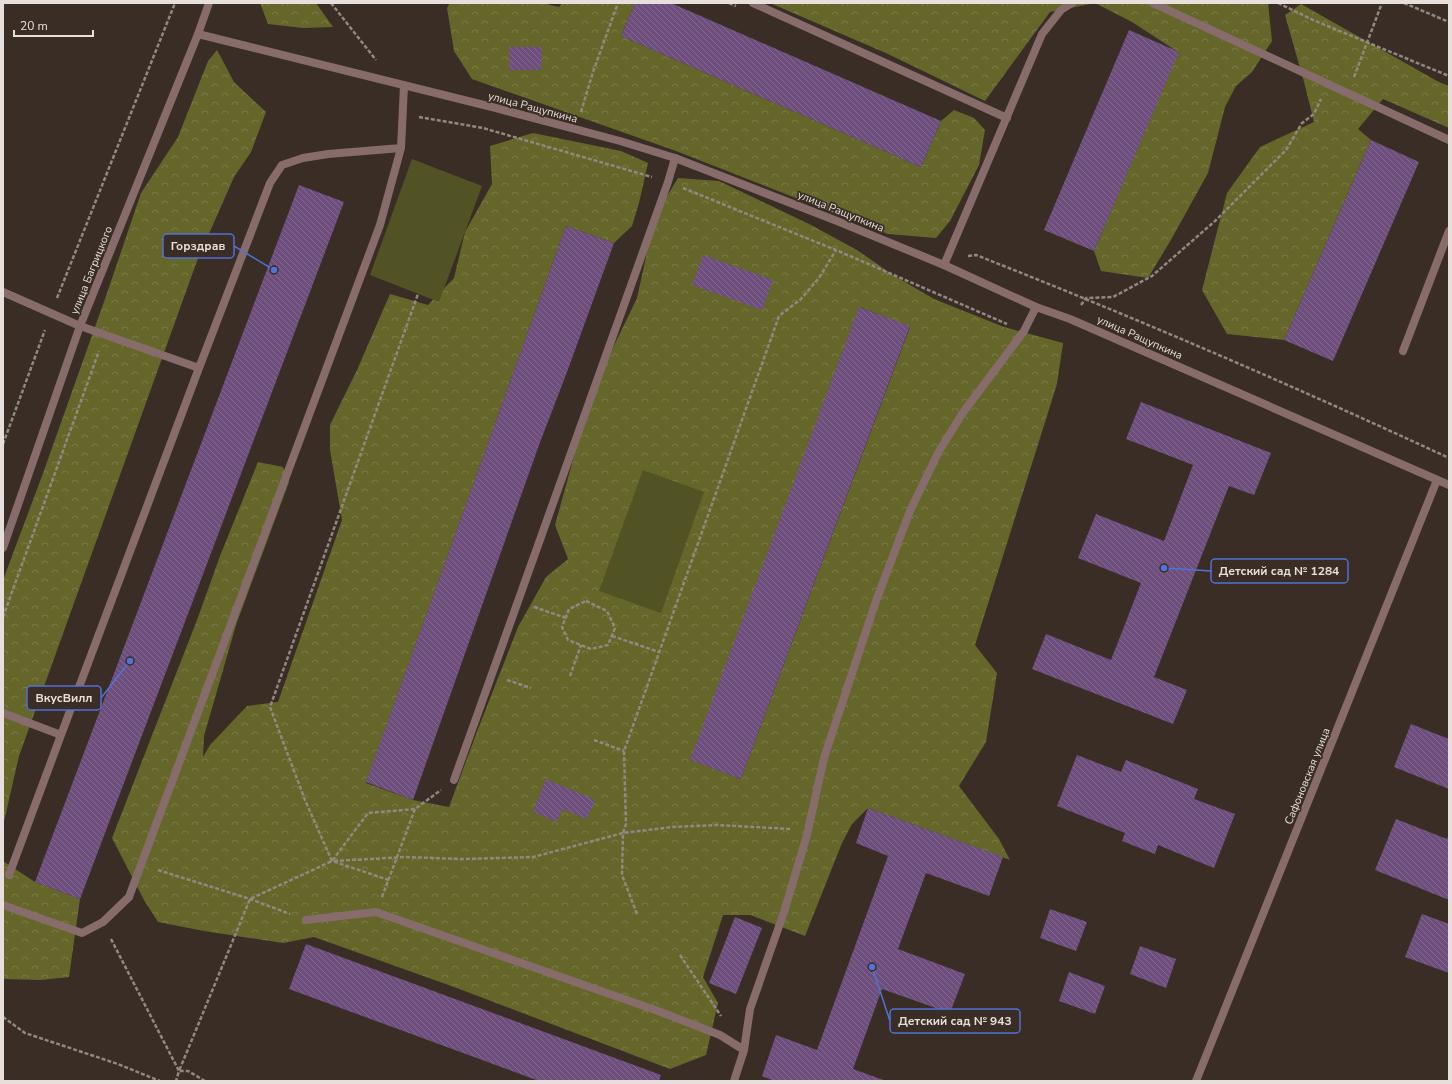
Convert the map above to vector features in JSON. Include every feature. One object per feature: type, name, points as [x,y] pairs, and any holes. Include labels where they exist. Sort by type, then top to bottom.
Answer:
[{"type":"street","name":"улица Багрицкого","points":[[3,548],[80,326],[198,34],[209,3]]},
{"type":"street","points":[[753,3],[1007,118]]},
{"type":"street","points":[[944,265],[1042,34],[1061,10],[1072,3]]},
{"type":"street","points":[[1153,3],[1449,140]]},
{"type":"street","name":"улица Ращупкина","points":[[198,34],[492,107],[675,158],[837,221],[944,265],[1036,307],[1070,319],[1449,485]]},
{"type":"street","points":[[3,905],[82,933],[104,922],[129,897],[140,864],[380,225],[401,148],[404,86]]},
{"type":"street","points":[[9,875],[60,735],[270,183],[282,165],[303,158],[328,154],[401,148]]},
{"type":"street","points":[[454,780],[668,182],[675,158]]},
{"type":"street","points":[[1403,351],[1449,231]]},
{"type":"street","points":[[3,292],[80,326],[199,368]]},
{"type":"street","points":[[734,1081],[744,1050],[750,1009],[784,912],[808,830],[826,750],[876,601],[910,511],[938,453],[962,414],[1024,331],[1036,307]]},
{"type":"street","name":"Сафоновская улица","points":[[1196,1081],[1437,480]]},
{"type":"street","points":[[3,713],[60,735]]},
{"type":"street","points":[[306,920],[376,912],[658,1011],[720,1035],[744,1050]]},
{"type":"path","points":[[3,444],[51,312],[176,3]]},
{"type":"path","points":[[331,3],[380,65]]},
{"type":"path","points":[[577,130],[593,72],[618,3]]},
{"type":"path","points":[[1278,3],[1313,20],[1449,76]]},
{"type":"path","points":[[1348,93],[1382,3]]},
{"type":"path","points":[[1404,3],[1449,22]]},
{"type":"path","points":[[1070,319],[1086,298],[1113,298],[1152,276],[1215,221],[1286,150],[1302,123],[1314,114],[1327,84]]},
{"type":"path","points":[[403,114],[483,128],[668,182],[836,250],[1024,331]]},
{"type":"path","points":[[637,914],[622,875],[623,833],[626,824],[624,751],[779,316],[801,299],[819,278],[836,250]]},
{"type":"path","points":[[388,880],[332,861],[305,800],[270,707],[418,294]]},
{"type":"path","points":[[3,617],[104,335]]},
{"type":"path","points":[[518,601],[566,618]]},
{"type":"path","points":[[586,601],[607,611],[615,628],[612,636],[608,644],[591,649],[568,640],[562,627],[569,609],[586,601]]},
{"type":"path","points":[[612,636],[659,652]]},
{"type":"path","points":[[570,676],[581,645]]},
{"type":"path","points":[[492,674],[531,688]]},
{"type":"path","points":[[594,740],[624,751]]},
{"type":"path","points":[[332,861],[368,812],[414,809],[454,780]]},
{"type":"path","points":[[376,912],[414,809]]},
{"type":"path","points":[[176,1081],[250,899],[332,861],[397,857],[463,859],[533,857],[623,833],[672,827],[717,825],[808,830]]},
{"type":"path","points":[[140,864],[250,899],[306,920]]},
{"type":"path","points":[[104,922],[112,941],[179,1071]]},
{"type":"path","points":[[680,955],[722,1018]]},
{"type":"path","points":[[3,1017],[24,1034],[118,1064],[160,1081]]},
{"type":"path","points":[[179,1071],[188,1071],[205,1081]]},
{"type":"green space","points":[[260,3],[316,3],[333,27],[303,28],[268,24]]},
{"type":"green space","points":[[450,3],[542,3],[559,7],[562,3],[635,3],[621,36],[921,167],[941,121],[954,110],[974,118],[985,130],[979,165],[950,221],[936,238],[888,234],[676,151],[472,79],[454,51],[447,8]]},
{"type":"green space","points":[[770,3],[1095,3],[1050,12],[985,101],[888,54]]},
{"type":"green space","points":[[1095,3],[1268,3],[1272,41],[1252,72],[1236,86],[1225,107],[1208,173],[1148,278],[1101,271],[1094,251],[1178,52],[1132,22]]},
{"type":"green space","points":[[1301,4],[1437,81],[1449,86],[1449,128],[1383,99],[1358,129],[1371,140],[1284,340],[1227,334],[1202,290],[1227,193],[1260,147],[1314,122],[1285,15]]},
{"type":"green space","points":[[217,50],[234,82],[266,112],[251,152],[234,177],[197,261],[19,756],[3,826],[3,580],[42,476],[141,193],[178,137],[208,61]]},
{"type":"green space","points":[[533,133],[621,151],[648,163],[632,226],[614,243],[566,226],[366,783],[413,800],[449,807],[518,627],[546,577],[568,559],[555,525],[589,402],[637,298],[655,216],[678,178],[719,181],[811,225],[857,250],[893,275],[934,299],[1004,327],[1063,343],[1057,384],[975,645],[997,673],[986,742],[959,786],[999,839],[1010,860],[868,808],[852,824],[842,843],[805,936],[750,915],[723,915],[703,977],[718,1003],[706,1055],[670,1069],[454,987],[314,937],[283,943],[204,931],[158,922],[144,900],[112,838],[197,620],[220,556],[258,462],[283,467],[289,482],[236,625],[204,736],[203,757],[210,745],[247,706],[278,702],[342,520],[330,450],[330,425],[357,370],[390,294],[428,305],[454,278],[465,232],[492,184],[490,146]],"holes":[[[860,307],[910,327],[741,779],[691,760]]]},
{"type":"green space","points":[[3,861],[35,882],[80,899],[69,977],[41,980],[3,979]]},
{"type":"shaded area","points":[[412,159],[482,186],[439,302],[370,275]]},
{"type":"shaded area","points":[[643,470],[704,492],[661,613],[599,591]]},
{"type":"building","points":[[635,3],[671,3],[941,121],[921,167],[621,36]]},
{"type":"building","points":[[1129,30],[1179,52],[1094,251],[1044,230]]},
{"type":"building","points":[[509,47],[542,47],[541,70],[509,70]]},
{"type":"building","points":[[1371,140],[1419,162],[1333,361],[1284,340]]},
{"type":"building","points":[[299,185],[344,202],[80,899],[35,882]]},
{"type":"building","points":[[566,226],[614,243],[539,445],[413,800],[366,782]]},
{"type":"building","points":[[703,255],[773,280],[762,310],[692,285]]},
{"type":"building","points":[[859,307],[910,326],[741,779],[690,760]]},
{"type":"building","points":[[1141,402],[1271,453],[1254,495],[1229,486],[1154,677],[1187,690],[1173,724],[1032,669],[1046,634],[1111,660],[1141,583],[1078,558],[1096,514],[1164,541],[1193,465],[1126,439]]},
{"type":"building","points":[[1411,724],[1449,739],[1449,789],[1394,767]]},
{"type":"building","points":[[1077,755],[1121,772],[1126,760],[1198,789],[1194,799],[1235,814],[1214,868],[1158,845],[1155,854],[1122,841],[1125,833],[1057,806]]},
{"type":"building","points":[[546,779],[595,800],[587,819],[562,809],[557,822],[533,812]]},
{"type":"building","points":[[868,808],[1003,857],[989,896],[926,873],[898,949],[965,974],[950,1013],[882,989],[853,1069],[886,1081],[774,1081],[762,1076],[776,1035],[817,1050],[888,856],[856,843]]},
{"type":"building","points":[[1396,819],[1447,839],[1449,834],[1449,900],[1375,870]]},
{"type":"building","points":[[1050,909],[1087,922],[1076,951],[1040,938]]},
{"type":"building","points":[[1422,914],[1449,924],[1449,973],[1405,957]]},
{"type":"building","points":[[735,917],[762,928],[736,994],[709,983]]},
{"type":"building","points":[[306,944],[661,1075],[659,1081],[539,1081],[289,989]]},
{"type":"building","points":[[1140,946],[1176,959],[1166,988],[1130,974]]},
{"type":"building","points":[[1069,972],[1105,986],[1095,1014],[1059,1001]]},
{"type":"place","name":"Горздрав","points":[[274,270]]},
{"type":"place","name":"Детский сад № 1284","points":[[1164,568]]},
{"type":"place","name":"ВкусВилл","points":[[130,661]]},
{"type":"place","name":"Детский сад № 943","points":[[872,967]]}]
